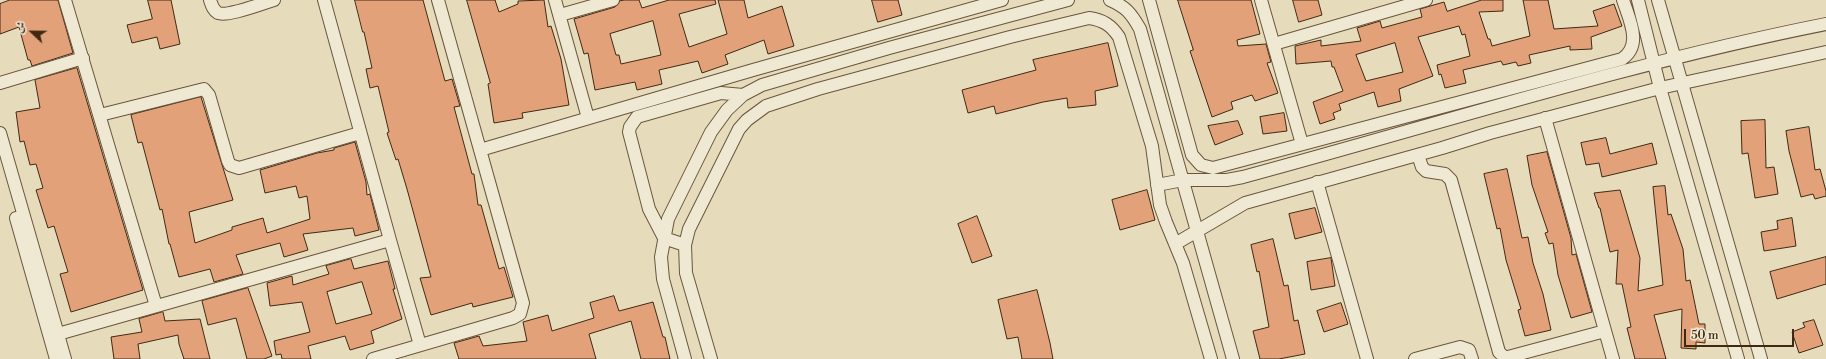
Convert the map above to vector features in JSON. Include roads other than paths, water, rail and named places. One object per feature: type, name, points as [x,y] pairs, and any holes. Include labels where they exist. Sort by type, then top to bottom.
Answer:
[{"type":"street","points":[[66,0],[156,306]]},
{"type":"street","points":[[210,0],[216,11],[226,14],[274,0]]},
{"type":"street","points":[[324,0],[420,345]]},
{"type":"street","points":[[373,359],[513,318],[520,314],[524,303],[438,0]]},
{"type":"street","points":[[556,0],[588,118]]},
{"type":"street","points":[[560,15],[613,0]]},
{"type":"street","points":[[480,150],[752,70],[1002,0]]},
{"type":"street","points":[[685,359],[663,278],[661,256],[668,219],[711,132],[727,110],[744,94],[762,86],[1068,0]]},
{"type":"street","points":[[1110,0],[1122,5],[1132,15],[1140,29],[1233,359]]},
{"type":"street","points":[[1149,0],[1189,145],[1196,161],[1201,165],[1212,168],[1622,59],[1629,54],[1633,47],[1634,37],[1623,0]]},
{"type":"street","points":[[1261,0],[1302,144]]},
{"type":"street","points":[[1274,44],[1426,0]]},
{"type":"street","points":[[1638,0],[1660,88],[1738,359]]},
{"type":"street","points":[[1658,0],[1761,359]]},
{"type":"street","points":[[1005,17],[1010,37]]},
{"type":"street","points":[[711,359],[686,273],[685,245],[689,229],[739,130],[755,113],[766,106],[818,89],[1010,37],[1089,18],[1107,23],[1120,37],[1152,146],[1162,211],[1183,263],[1211,359]]},
{"type":"street","points":[[1157,185],[1183,180],[1227,180],[1243,177],[1654,63],[1780,33],[1826,24]]},
{"type":"street","points":[[1147,54],[1163,50]]},
{"type":"street","points":[[1175,244],[1198,232],[1245,203],[1545,118],[1660,88],[1826,52]]},
{"type":"street","points":[[0,83],[83,58]]},
{"type":"street","points":[[1599,65],[1602,77]]},
{"type":"street","points":[[100,115],[204,89],[209,94],[228,161],[234,167],[239,168],[360,133]]},
{"type":"street","points":[[685,245],[664,238],[649,209],[629,132],[633,121],[637,117],[721,93],[744,94]]},
{"type":"street","points":[[744,94],[755,113]]},
{"type":"street","points":[[1545,118],[1613,359]]},
{"type":"street","points":[[0,133],[65,359]]},
{"type":"street","points":[[1418,155],[1422,167],[1426,171],[1446,174],[1451,180],[1501,355],[1508,357],[1605,331]]},
{"type":"street","points":[[0,163],[56,359]]},
{"type":"street","points":[[1317,182],[1367,359]]},
{"type":"street","points":[[58,334],[390,240]]},
{"type":"street","points":[[1414,359],[1460,347],[1468,350],[1472,359]]}]
